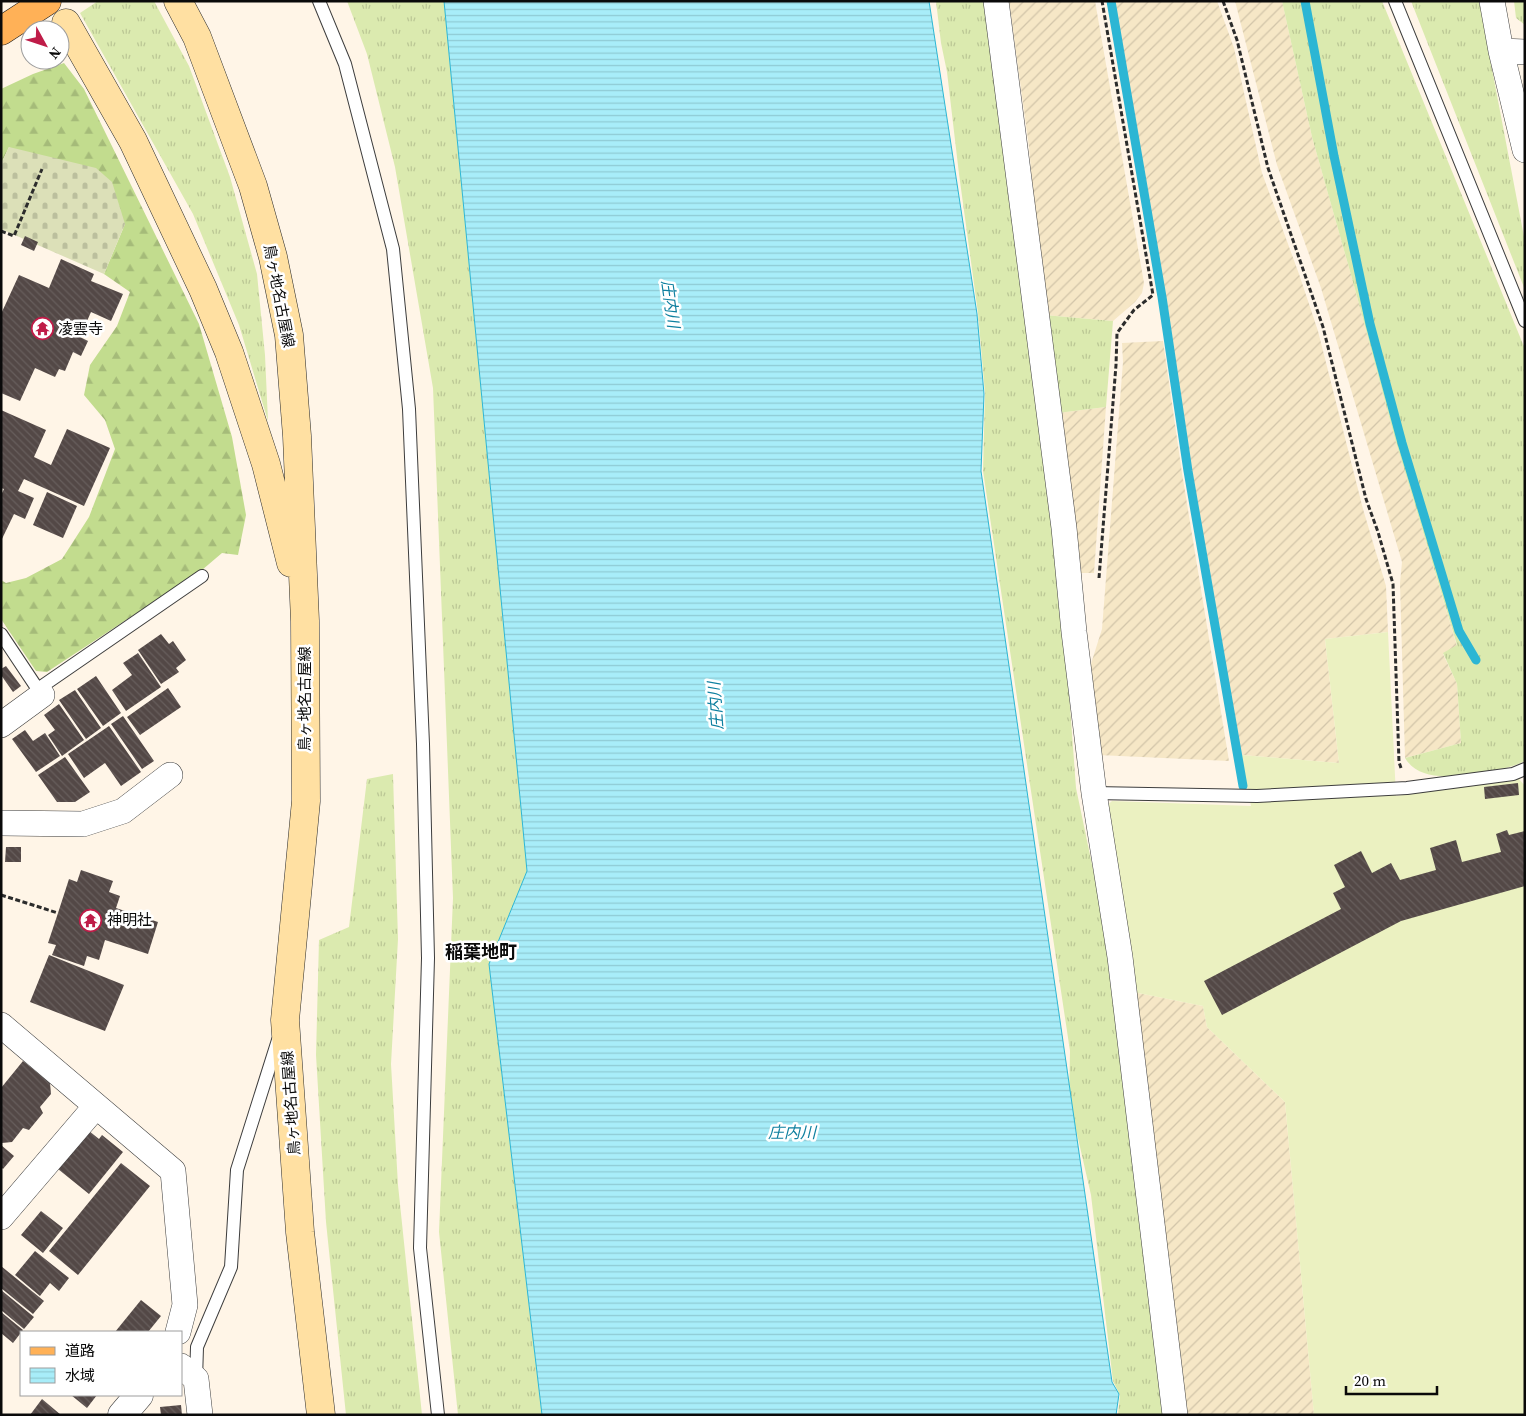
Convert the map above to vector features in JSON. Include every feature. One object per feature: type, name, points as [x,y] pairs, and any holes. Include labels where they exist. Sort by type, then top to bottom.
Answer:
[{"type":"main road","points":[[1,31],[47,1]]},
{"type":"main road","name":"鳥ヶ地名古屋線","points":[[178,1],[197,38],[252,186],[273,257],[290,335],[297,436],[305,621],[306,801],[285,1020],[300,1232],[321,1415]]},
{"type":"main road","points":[[70,29],[133,141],[183,245],[229,352],[266,464],[305,621]]},
{"type":"street","points":[[996,1],[1064,528],[1074,632],[1094,793],[1120,958],[1176,1415]]},
{"type":"street","points":[[1492,1],[1513,51],[1525,148]]},
{"type":"street","points":[[1,725],[40,692]]},
{"type":"street","points":[[1,823],[83,824],[122,811],[170,775]]},
{"type":"street","points":[[1,1025],[173,1171],[185,1305],[178,1331]]},
{"type":"street","points":[[1,1217],[96,1106]]},
{"type":"street","points":[[189,1372],[200,1415]]},
{"type":"street","points":[[122,1415],[138,1396]]},
{"type":"lane","points":[[319,1],[345,64],[393,249],[408,408],[424,744],[428,949],[420,1248],[438,1415]]},
{"type":"lane","points":[[1395,1],[1525,321]]},
{"type":"lane","points":[[1,634],[40,692],[202,576]]},
{"type":"lane","points":[[1094,793],[1257,796],[1407,788],[1513,774],[1525,770]]},
{"type":"lane","points":[[189,1372],[197,1347],[231,1267],[237,1170],[285,1020]]},
{"type":"path","points":[[1098,583],[1117,334],[1134,310],[1153,295],[1102,1]]},
{"type":"path","points":[[1223,1],[1237,40],[1268,168],[1323,327],[1366,499],[1393,584],[1399,762],[1407,788]]},
{"type":"path","points":[[1,231],[14,236],[42,169]]},
{"type":"path","points":[[1,895],[58,913]]},
{"type":"shaded area","points":[[1009,1],[1095,1],[1144,283],[1142,293],[1135,302],[1113,321],[1044,315],[1029,147]]},
{"type":"shaded area","points":[[1111,1],[1217,1],[1234,48],[1262,173],[1318,331],[1363,509],[1386,586],[1388,632],[1325,639],[1339,763],[1241,755]]},
{"type":"shaded area","points":[[1235,1],[1282,1],[1312,137],[1395,439],[1457,646],[1443,654],[1457,684],[1461,743],[1405,758],[1400,583],[1402,562],[1321,288],[1277,165]]},
{"type":"shaded area","points":[[1163,341],[1182,473],[1229,761],[1098,755],[1089,670],[1102,629],[1123,362],[1122,343]]},
{"type":"shaded area","points":[[1106,407],[1094,573],[1076,573],[1058,413]]},
{"type":"shaded area","points":[[1133,992],[1203,1006],[1207,1027],[1285,1102],[1314,1415],[1184,1415]]},
{"type":"green space","points":[[98,1],[154,1],[189,66],[230,177],[257,274],[265,355],[268,421],[239,325],[193,214],[80,13]]},
{"type":"green space","points":[[347,1],[444,1],[527,871],[489,964],[542,1415],[458,1415],[439,1232],[453,898],[433,388],[395,167],[367,54]]},
{"type":"green space","points":[[936,1],[988,1],[1061,583],[1076,788],[1107,936],[1166,1415],[1118,1415],[1120,1395],[1113,1381],[1091,1195],[1069,1099],[1070,1051],[983,471],[985,393],[978,313]]},
{"type":"green space","points":[[1282,1],[1382,1],[1525,349],[1525,761],[1514,766],[1460,775],[1439,776],[1420,771],[1405,758],[1461,743],[1457,684],[1443,653],[1457,645],[1395,439],[1312,137]]},
{"type":"green space","points":[[1411,1],[1479,1],[1525,242],[1525,290]]},
{"type":"green space","points":[[1514,1],[1525,1],[1525,25],[1516,18]]},
{"type":"green space","points":[[44,70],[69,70],[84,89],[199,324],[232,437],[246,515],[238,555],[222,553],[202,570],[47,672],[36,671],[1,619],[1,580],[6,583],[26,578],[62,559],[89,517],[115,449],[105,420],[84,395],[90,365],[117,326],[130,292],[104,274],[125,224],[9,147],[1,164],[1,89]]},
{"type":"green space","points":[[9,147],[96,168],[112,182],[125,224],[104,274],[1,229],[1,164]]},
{"type":"green space","points":[[1044,315],[1113,321],[1106,407],[1058,413]]},
{"type":"green space","points":[[1388,632],[1396,796],[1519,779],[1525,786],[1525,1415],[1314,1415],[1285,1102],[1207,1027],[1203,1006],[1133,992],[1104,808],[1112,801],[1251,806],[1241,755],[1339,763],[1325,639]]},
{"type":"green space","points":[[393,774],[398,939],[391,1064],[398,1185],[422,1415],[346,1415],[326,1222],[316,1055],[319,940],[349,927],[367,779]]},
{"type":"water","name":"庄内川","points":[[444,1],[929,1],[977,314],[984,394],[981,471],[1112,1382],[1119,1394],[1116,1415],[542,1415],[489,964],[527,871]]},
{"type":"building","points":[[25,236],[38,242],[34,251],[21,245]]},
{"type":"building","name":"凌雲寺","points":[[61,259],[94,274],[91,281],[123,294],[111,321],[91,312],[80,337],[88,341],[81,356],[73,352],[65,371],[59,369],[55,377],[35,368],[20,401],[1,393],[1,314],[19,275],[49,288]]},
{"type":"building","points":[[1,410],[46,430],[34,457],[51,465],[67,429],[110,448],[84,506],[24,479],[18,491],[34,498],[25,519],[14,514],[1,541],[1,495],[4,489],[1,488]]},
{"type":"building","points":[[47,492],[77,506],[63,538],[33,525]]},
{"type":"building","points":[[161,634],[169,644],[173,641],[186,660],[176,668],[179,672],[161,684],[138,650]]},
{"type":"building","points":[[138,653],[161,687],[126,711],[112,690],[132,675],[123,663]]},
{"type":"building","points":[[6,666],[21,686],[13,692],[1,675],[1,669]]},
{"type":"building","points":[[96,676],[121,713],[103,726],[77,689]]},
{"type":"building","points":[[168,688],[181,707],[140,735],[127,717]]},
{"type":"building","points":[[75,690],[101,728],[86,739],[59,700]]},
{"type":"building","points":[[59,704],[84,740],[62,756],[48,735],[55,730],[44,715]]},
{"type":"building","points":[[123,716],[154,761],[142,769],[111,724]]},
{"type":"building","points":[[109,726],[141,772],[121,786],[105,763],[84,778],[68,754]]},
{"type":"building","points":[[25,730],[33,741],[45,733],[60,756],[36,772],[12,739]]},
{"type":"building","points":[[65,757],[90,792],[75,802],[57,802],[38,775]]},
{"type":"building","points":[[1518,783],[1519,795],[1485,799],[1484,787]]},
{"type":"building","points":[[1507,830],[1509,835],[1525,831],[1525,886],[1401,921],[1222,1015],[1204,981],[1341,909],[1333,893],[1345,887],[1334,865],[1361,851],[1372,873],[1391,863],[1400,880],[1436,870],[1430,848],[1456,840],[1462,862],[1501,852],[1496,834]]},
{"type":"building","points":[[6,847],[21,847],[21,862],[5,862]]},
{"type":"building","points":[[81,870],[113,881],[109,892],[120,896],[116,908],[158,922],[148,954],[105,940],[99,960],[87,956],[84,966],[52,955],[56,945],[48,943],[69,879],[77,882]]},
{"type":"building","points":[[49,955],[124,985],[105,1031],[30,1002]]},
{"type":"building","points":[[23,1061],[50,1083],[51,1094],[40,1107],[43,1113],[29,1130],[23,1128],[12,1142],[2,1143],[1,1088]]},
{"type":"building","points":[[89,1131],[99,1139],[102,1135],[123,1152],[89,1194],[58,1169]]},
{"type":"building","points":[[1,1145],[14,1156],[3,1169],[1,1167]]},
{"type":"building","points":[[121,1163],[150,1186],[78,1275],[49,1251]]},
{"type":"building","points":[[41,1211],[63,1228],[43,1253],[21,1235]]},
{"type":"building","points":[[35,1251],[69,1278],[59,1291],[50,1283],[40,1296],[15,1275]]},
{"type":"building","points":[[1,1266],[44,1301],[33,1314],[1,1288]]},
{"type":"building","points":[[1,1290],[34,1317],[24,1329],[1,1310]]},
{"type":"building","points":[[141,1300],[161,1316],[149,1331],[116,1331]]},
{"type":"building","points":[[1,1312],[23,1330],[20,1331],[13,1343],[1,1333]]},
{"type":"building","points":[[72,1396],[96,1396],[87,1408]]},
{"type":"building","points":[[42,1399],[61,1415],[30,1415]]},
{"type":"building","points":[[181,1405],[182,1415],[161,1415],[160,1407]]},
{"type":"waterway","points":[[1111,1],[1162,297],[1188,471],[1243,786]]},
{"type":"waterway","points":[[1305,1],[1334,156],[1370,324],[1402,443],[1459,631],[1476,660]]},
{"type":"place","name":"凌雲寺","points":[[42,329]]},
{"type":"place","name":"神明社","points":[[91,920]]},
{"type":"district","name":"稲葉地町","points":[[481,952]]}]
